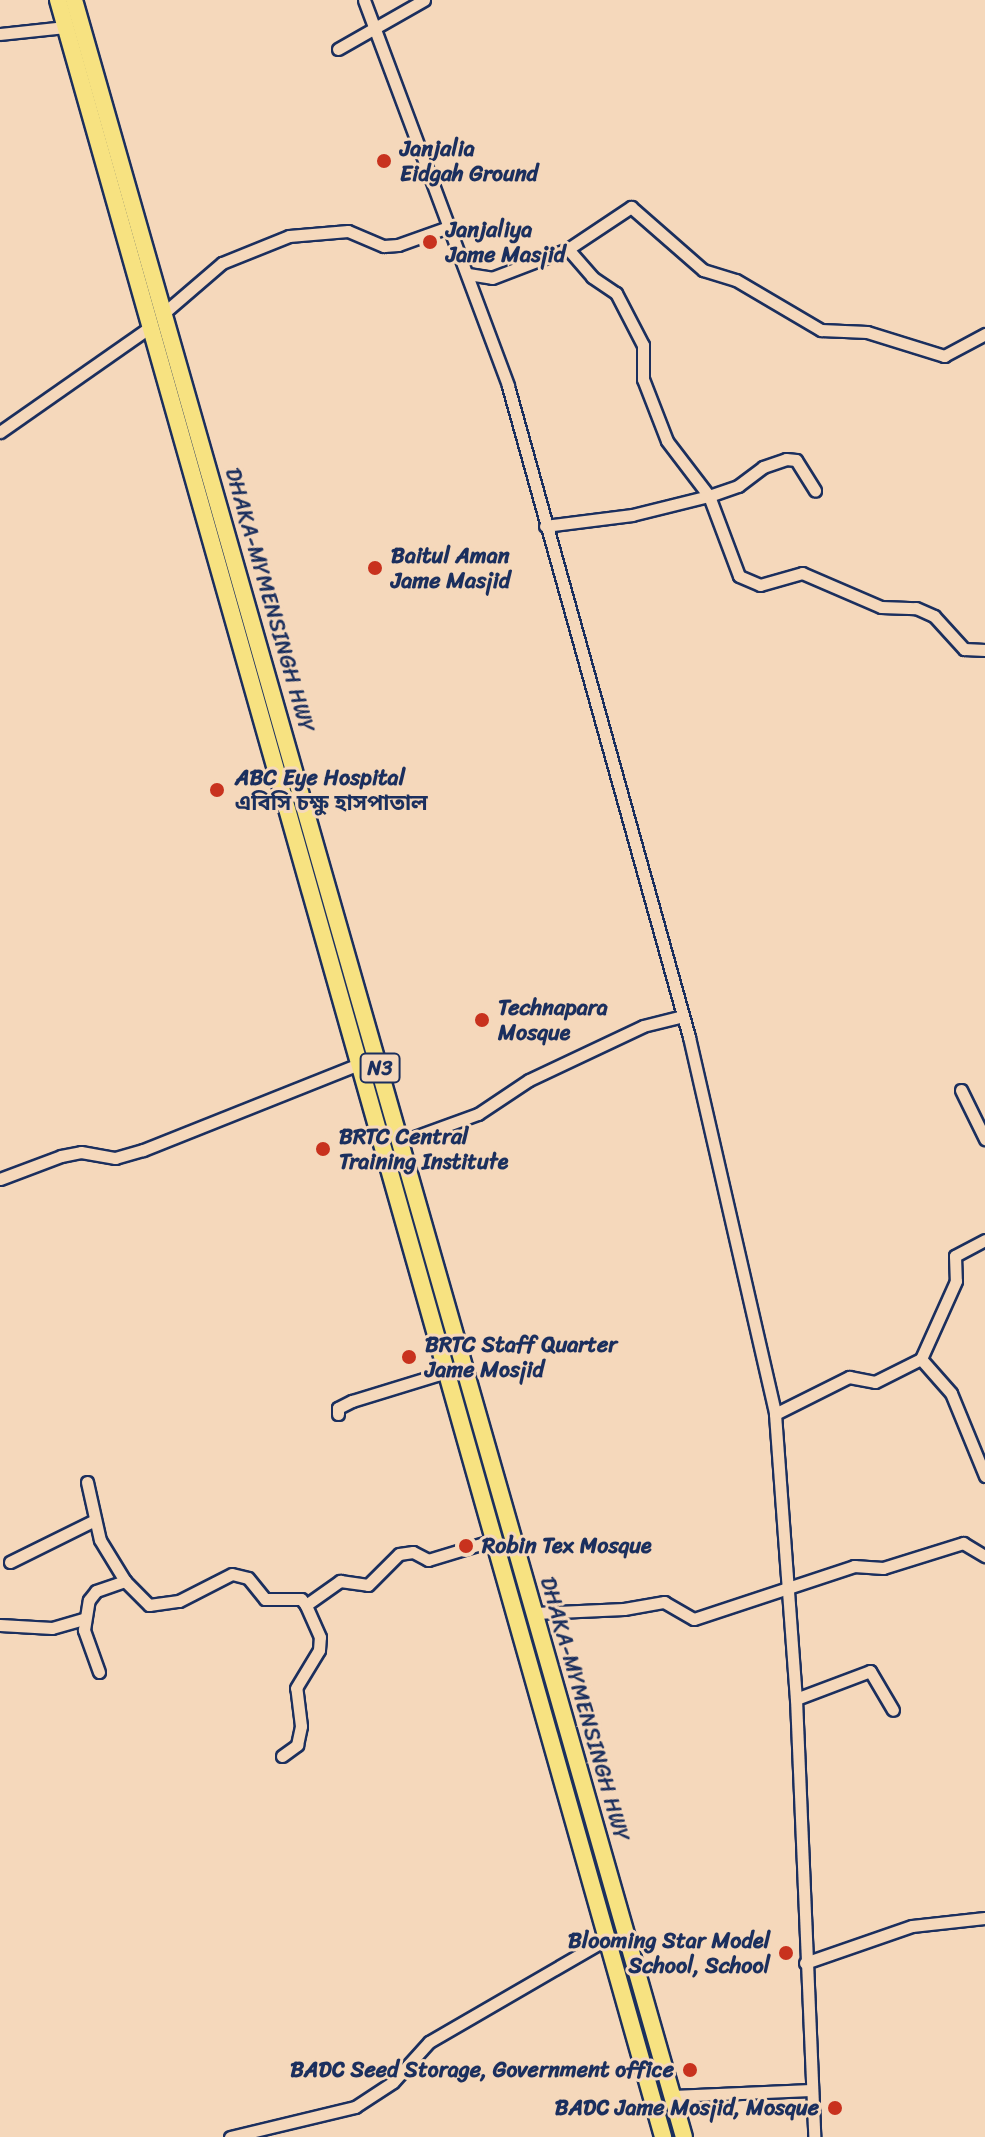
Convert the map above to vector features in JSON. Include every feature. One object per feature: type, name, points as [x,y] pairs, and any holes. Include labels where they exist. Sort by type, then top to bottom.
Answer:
[{"type":"highway","name":"DHAKA-MYMENSINGH HWY","points":[[58,0],[663,2137]]},
{"type":"highway","name":"DHAKA-MYMENSINGH HWY","points":[[74,0],[684,2137]]},
{"type":"street","points":[[364,0],[451,226],[508,386],[683,1016],[775,1414],[796,1699],[814,2137]]},
{"type":"street","points":[[338,49],[424,0]]},
{"type":"street","points":[[0,34],[65,27]]},
{"type":"street","points":[[468,274],[492,278],[568,249],[631,207],[703,270],[736,280],[821,330],[867,332],[944,356],[985,334]]},
{"type":"street","points":[[165,312],[222,263],[289,236],[348,231],[384,246],[398,245],[451,226]]},
{"type":"street","points":[[568,249],[592,277],[616,293],[643,345],[643,379],[667,441],[709,496],[729,559],[747,581],[760,585],[802,573],[881,607],[925,612],[964,649],[985,650]]},
{"type":"street","points":[[0,432],[150,327]]},
{"type":"street","points":[[545,526],[632,515],[709,496],[738,486],[763,467],[786,459],[796,460],[815,491]]},
{"type":"street","points":[[401,1142],[478,1114],[529,1080],[643,1026],[683,1016]]},
{"type":"street","points":[[0,1179],[81,1152],[115,1158],[143,1150],[359,1064]]},
{"type":"street","points":[[961,1090],[985,1139]]},
{"type":"street","points":[[775,1414],[849,1377],[875,1382],[921,1359],[956,1281],[955,1256],[985,1240]]},
{"type":"street","points":[[921,1359],[951,1393],[985,1476]]},
{"type":"street","points":[[338,1414],[338,1408],[352,1401],[446,1372]]},
{"type":"street","points":[[87,1482],[100,1540],[125,1581],[142,1601],[166,1604],[239,1574],[265,1599],[301,1599],[306,1605],[320,1637],[319,1650],[296,1688],[301,1726],[297,1745],[282,1756]]},
{"type":"street","points":[[10,1562],[95,1520]]},
{"type":"street","points":[[306,1605],[340,1581],[368,1585],[399,1554],[413,1552],[428,1560],[494,1540]]},
{"type":"street","points":[[535,1613],[624,1609],[664,1602],[694,1619],[789,1591],[854,1566],[883,1568],[963,1543],[985,1556]]},
{"type":"street","points":[[99,1672],[84,1619],[92,1593],[125,1581]]},
{"type":"street","points":[[0,1625],[52,1628],[84,1619]]},
{"type":"street","points":[[796,1699],[870,1671],[893,1710]]},
{"type":"street","points":[[805,1963],[912,1926],[985,1918]]},
{"type":"street","points":[[230,2137],[355,2107],[393,2082],[429,2042],[607,1939]]},
{"type":"street","points":[[672,2096],[811,2090]]},
{"type":"place","name":"Janjalia Eidgah Ground","points":[[384,161]]},
{"type":"place","name":"Janjaliya Jame Masjid","points":[[430,242]]},
{"type":"place","name":"Baitul Aman Jame Masjid","points":[[375,568]]},
{"type":"place","name":"ABC Eye Hospital এবিসি চক্ষু হাসপাতাল","points":[[217,790]]},
{"type":"place","name":"Technapara Mosque","points":[[482,1020]]},
{"type":"place","name":"BRTC Central Training Institute","points":[[323,1149]]},
{"type":"place","name":"BRTC Staff Quarter Jame Mosjid","points":[[409,1357]]},
{"type":"place","name":"Robin Tex Mosque","points":[[466,1546]]},
{"type":"place","name":"Blooming Star Model School, School","points":[[786,1953]]},
{"type":"place","name":"BADC Seed Storage, Government office","points":[[690,2070]]},
{"type":"place","name":"BADC Jame Mosjid, Mosque","points":[[835,2108]]}]
